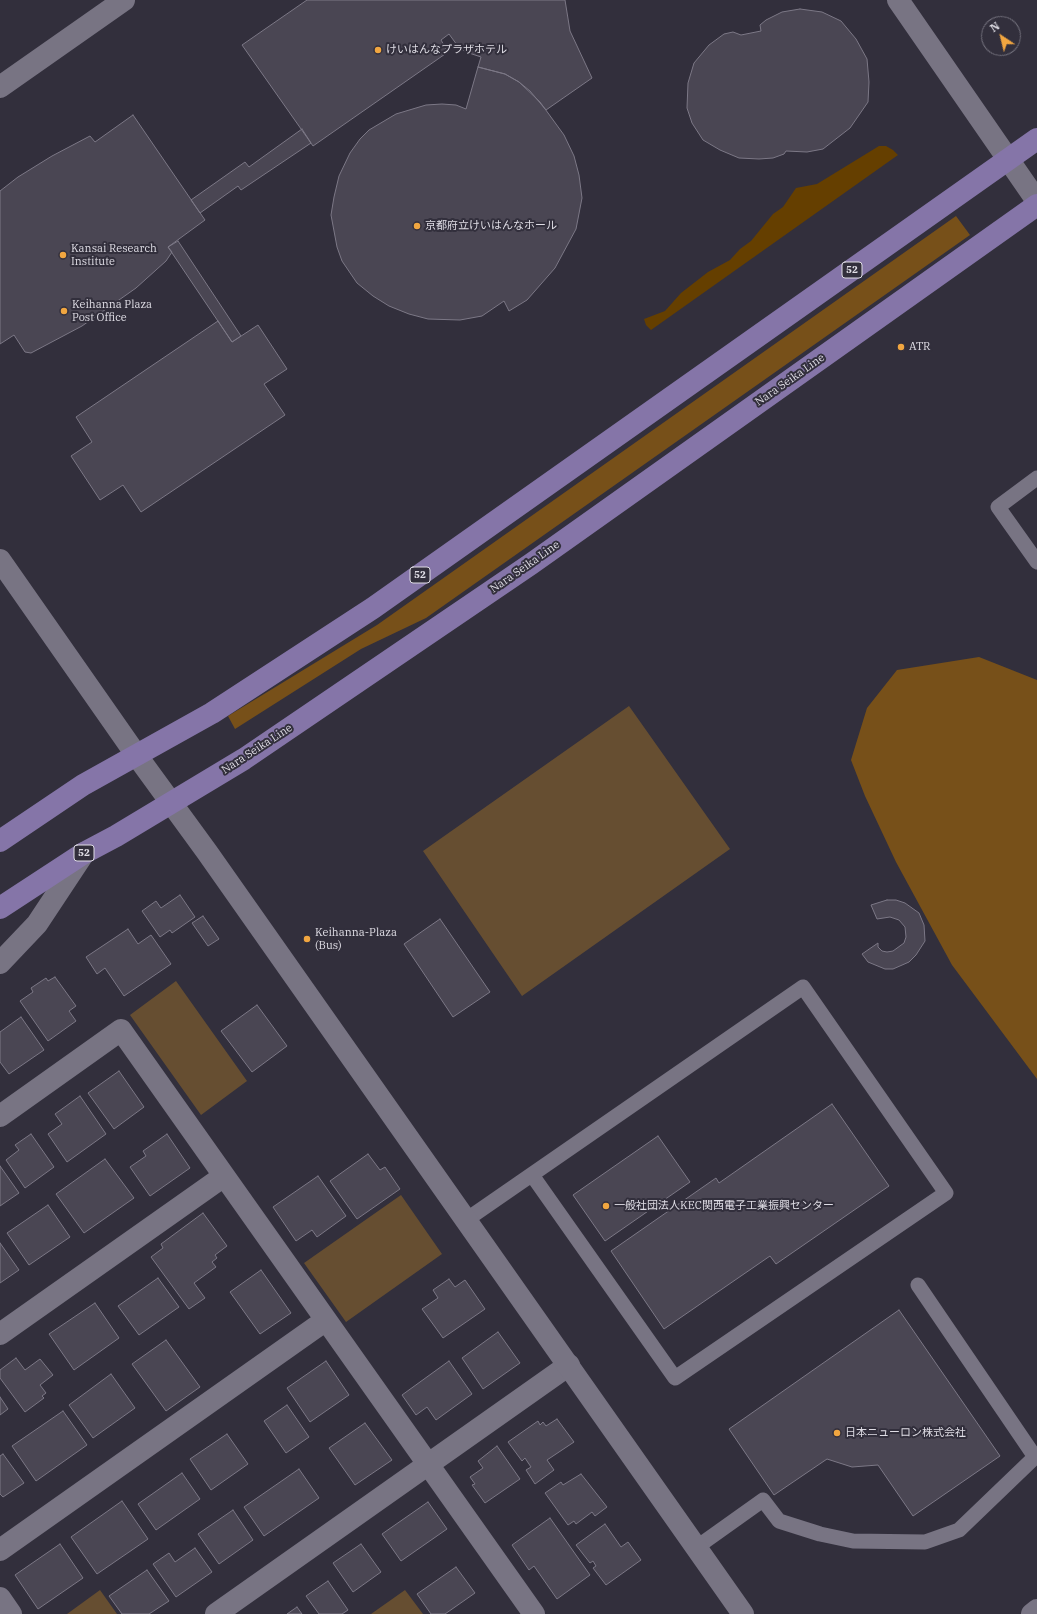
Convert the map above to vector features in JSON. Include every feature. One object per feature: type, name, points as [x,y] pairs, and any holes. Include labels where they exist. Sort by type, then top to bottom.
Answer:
[{"type":"main road","name":"52","points":[[0,841],[83,785],[212,713],[373,608],[1037,139]]},
{"type":"main road","name":"Nara Seika Line","points":[[0,908],[84,853],[244,759],[531,564],[1037,205]]},
{"type":"street","points":[[0,87],[124,0]]},
{"type":"street","points":[[898,0],[1037,201]]},
{"type":"street","points":[[0,560],[744,1614]]},
{"type":"street","points":[[0,963],[37,924],[84,853]]},
{"type":"street","points":[[0,1116],[121,1030],[428,1465],[529,1612]]},
{"type":"street","points":[[0,1334],[224,1176]]},
{"type":"street","points":[[0,1550],[326,1320]]},
{"type":"street","points":[[216,1614],[569,1365]]},
{"type":"street","points":[[0,1598],[11,1614]]},
{"type":"street","points":[[1032,1614],[1037,1610]]},
{"type":"lane","points":[[1037,478],[998,507],[1037,562]]},
{"type":"lane","points":[[466,1220],[803,987],[946,1193],[676,1378],[532,1175]]},
{"type":"lane","points":[[697,1547],[763,1500],[779,1521],[820,1534],[853,1541],[925,1542],[959,1530],[1035,1457],[918,1285]]},
{"type":"shaded area","points":[[879,146],[886,146],[898,155],[651,330],[646,325],[644,319],[665,311],[681,293],[708,272],[730,260],[740,249],[751,241],[773,214],[783,207],[796,188],[817,184]]},
{"type":"shaded area","points":[[956,216],[970,235],[426,618],[361,649],[235,729],[228,716],[377,625]]},
{"type":"shaded area","points":[[979,657],[1037,680],[1037,1079],[952,965],[896,862],[865,796],[851,760],[867,708],[897,670]]},
{"type":"shaded area","points":[[629,706],[730,849],[522,996],[423,851]]},
{"type":"shaded area","points":[[176,981],[247,1081],[201,1115],[130,1015]]},
{"type":"shaded area","points":[[401,1195],[442,1254],[346,1322],[304,1263]]},
{"type":"shaded area","points":[[100,1590],[117,1614],[67,1614]]},
{"type":"shaded area","points":[[405,1590],[423,1614],[371,1614]]},
{"type":"building","points":[[307,0],[565,0],[570,31],[592,78],[546,110],[530,91],[519,82],[505,74],[478,67],[481,57],[466,52],[457,45],[449,34],[441,40],[448,52],[313,146],[242,45]]},
{"type":"building","points":[[800,9],[822,12],[841,21],[856,39],[867,59],[869,82],[868,102],[850,128],[823,149],[807,152],[786,151],[784,154],[773,158],[739,158],[720,150],[703,140],[692,123],[687,108],[688,83],[694,63],[709,45],[724,34],[733,32],[741,35],[761,31],[760,25],[766,20],[782,12]]},
{"type":"building","points":[[478,67],[505,74],[519,82],[540,102],[564,135],[574,156],[579,175],[582,198],[576,229],[555,268],[527,300],[509,311],[504,301],[482,316],[460,320],[428,319],[409,314],[389,306],[373,296],[357,283],[342,261],[337,247],[331,215],[334,197],[339,176],[350,153],[360,139],[369,130],[396,114],[426,105],[456,105],[466,109]]},
{"type":"building","points":[[133,115],[205,220],[168,247],[172,252],[166,261],[136,288],[82,326],[31,353],[25,352],[14,335],[0,344],[0,191],[18,177],[52,156],[90,136],[95,142]]},
{"type":"building","points":[[302,129],[311,143],[241,190],[238,186],[200,213],[191,200],[245,162],[249,167]]},
{"type":"building","points":[[178,241],[241,336],[232,342],[168,247]]},
{"type":"building","points":[[218,321],[232,342],[258,325],[287,369],[264,384],[285,415],[141,512],[123,485],[100,500],[71,456],[92,442],[76,417]]},
{"type":"building","points":[[180,895],[195,917],[172,933],[170,930],[160,937],[142,911],[156,901],[161,908]]},
{"type":"building","points":[[887,900],[896,900],[905,903],[919,913],[924,925],[925,941],[916,955],[909,962],[893,969],[885,969],[868,962],[862,954],[878,943],[878,947],[882,951],[887,952],[893,951],[904,943],[906,937],[905,927],[899,920],[890,917],[877,919],[871,905]]},
{"type":"building","points":[[203,916],[219,939],[208,946],[192,923]]},
{"type":"building","points":[[440,919],[490,992],[453,1017],[404,944]]},
{"type":"building","points":[[128,929],[138,944],[151,935],[171,964],[124,996],[105,968],[97,974],[86,957]]},
{"type":"building","points":[[55,977],[76,1006],[69,1011],[76,1021],[48,1041],[20,1001],[33,992],[31,988],[46,978],[48,981]]},
{"type":"building","points":[[257,1005],[287,1046],[252,1072],[221,1031]]},
{"type":"building","points":[[21,1017],[44,1050],[9,1074],[0,1062],[0,1032]]},
{"type":"building","points":[[119,1071],[144,1107],[114,1129],[88,1093]]},
{"type":"building","points":[[80,1096],[106,1134],[67,1162],[48,1134],[62,1124],[55,1114]]},
{"type":"building","points":[[832,1104],[889,1186],[776,1264],[770,1256],[664,1329],[611,1251],[716,1178],[719,1183]]},
{"type":"building","points":[[31,1134],[54,1167],[25,1188],[6,1160],[19,1150],[15,1145]]},
{"type":"building","points":[[167,1134],[190,1168],[150,1196],[130,1167],[146,1156],[143,1151]]},
{"type":"building","points":[[658,1136],[690,1182],[605,1241],[573,1195]]},
{"type":"building","points":[[368,1154],[380,1170],[385,1167],[400,1189],[357,1219],[330,1181]]},
{"type":"building","points":[[105,1159],[134,1198],[84,1233],[56,1194]]},
{"type":"building","points":[[0,1166],[19,1193],[0,1206]]},
{"type":"building","points":[[318,1176],[346,1216],[317,1237],[312,1230],[296,1241],[273,1207]]},
{"type":"building","points":[[48,1205],[70,1237],[29,1265],[7,1233]]},
{"type":"building","points":[[203,1213],[227,1246],[215,1255],[217,1258],[212,1262],[216,1267],[194,1283],[205,1298],[189,1309],[151,1257],[163,1248],[161,1244]]},
{"type":"building","points":[[0,1243],[19,1270],[0,1283]]},
{"type":"building","points":[[261,1270],[291,1313],[260,1334],[230,1292]]},
{"type":"building","points":[[158,1278],[179,1307],[139,1335],[118,1306]]},
{"type":"building","points":[[449,1279],[455,1287],[465,1280],[485,1309],[443,1338],[422,1309],[438,1298],[433,1290]]},
{"type":"building","points":[[95,1303],[119,1338],[74,1370],[49,1334]]},
{"type":"building","points":[[899,1310],[1000,1456],[913,1516],[878,1465],[852,1467],[827,1459],[774,1495],[729,1429]]},
{"type":"building","points":[[498,1332],[520,1363],[483,1389],[462,1358]]},
{"type":"building","points":[[166,1340],[200,1387],[166,1411],[132,1364]]},
{"type":"building","points":[[16,1358],[25,1370],[40,1359],[53,1375],[40,1385],[46,1393],[42,1396],[44,1398],[25,1412],[0,1378],[0,1370]]},
{"type":"building","points":[[326,1361],[349,1395],[310,1422],[287,1388]]},
{"type":"building","points":[[449,1361],[472,1394],[436,1420],[427,1407],[416,1415],[402,1395]]},
{"type":"building","points":[[111,1374],[135,1408],[93,1438],[69,1405]]},
{"type":"building","points":[[0,1397],[8,1409],[0,1415]]},
{"type":"building","points":[[287,1405],[309,1437],[286,1453],[264,1421]]},
{"type":"building","points":[[63,1411],[87,1445],[36,1481],[12,1446]]},
{"type":"building","points":[[557,1419],[574,1442],[547,1460],[554,1470],[535,1484],[526,1470],[531,1467],[525,1458],[522,1461],[508,1442],[538,1421],[540,1425],[543,1422],[546,1426]]},
{"type":"building","points":[[365,1423],[392,1460],[355,1485],[329,1448]]},
{"type":"building","points":[[227,1434],[248,1464],[211,1490],[190,1459]]},
{"type":"building","points":[[497,1446],[520,1479],[485,1503],[472,1485],[475,1484],[470,1477],[483,1468],[478,1461]]},
{"type":"building","points":[[3,1454],[24,1483],[3,1497],[0,1494],[0,1456]]},
{"type":"building","points":[[299,1469],[319,1498],[264,1536],[244,1507]]},
{"type":"building","points":[[182,1473],[200,1499],[156,1530],[138,1504]]},
{"type":"building","points":[[581,1474],[607,1507],[595,1516],[592,1512],[576,1524],[574,1521],[568,1525],[545,1493],[561,1482],[563,1485]]},
{"type":"building","points":[[122,1501],[148,1539],[97,1574],[71,1537]]},
{"type":"building","points":[[428,1502],[447,1529],[401,1561],[382,1534]]},
{"type":"building","points":[[233,1510],[253,1540],[219,1564],[198,1534]]},
{"type":"building","points":[[550,1518],[590,1575],[557,1599],[534,1566],[529,1570],[512,1545]]},
{"type":"building","points":[[605,1524],[621,1547],[628,1542],[641,1560],[606,1585],[593,1568],[596,1566],[593,1561],[590,1563],[576,1545]]},
{"type":"building","points":[[60,1544],[83,1578],[38,1609],[15,1575]]},
{"type":"building","points":[[361,1544],[381,1572],[353,1592],[333,1563]]},
{"type":"building","points":[[195,1548],[212,1572],[176,1597],[153,1564],[169,1553],[175,1562]]},
{"type":"building","points":[[456,1567],[475,1593],[445,1614],[431,1614],[417,1594]]},
{"type":"building","points":[[147,1570],[169,1601],[149,1614],[122,1614],[109,1596]]},
{"type":"building","points":[[328,1581],[348,1610],[342,1614],[319,1614],[306,1596]]},
{"type":"building","points":[[297,1607],[302,1614],[287,1614]]},
{"type":"place","name":"けいはんなプラザホテル","points":[[378,50]]},
{"type":"place","name":"京都府立けいはんなホール","points":[[417,226]]},
{"type":"place","name":"Kansai Research Institute","points":[[63,255]]},
{"type":"place","name":"Keihanna Plaza Post Office","points":[[64,311]]},
{"type":"place","name":"ATR","points":[[901,347]]},
{"type":"place","name":"Keihanna-Plaza (Bus)","points":[[307,939]]},
{"type":"place","name":"一般社団法人KEC関西電子工業振興センター","points":[[606,1206]]},
{"type":"place","name":"日本ニューロン株式会社","points":[[837,1433]]}]
